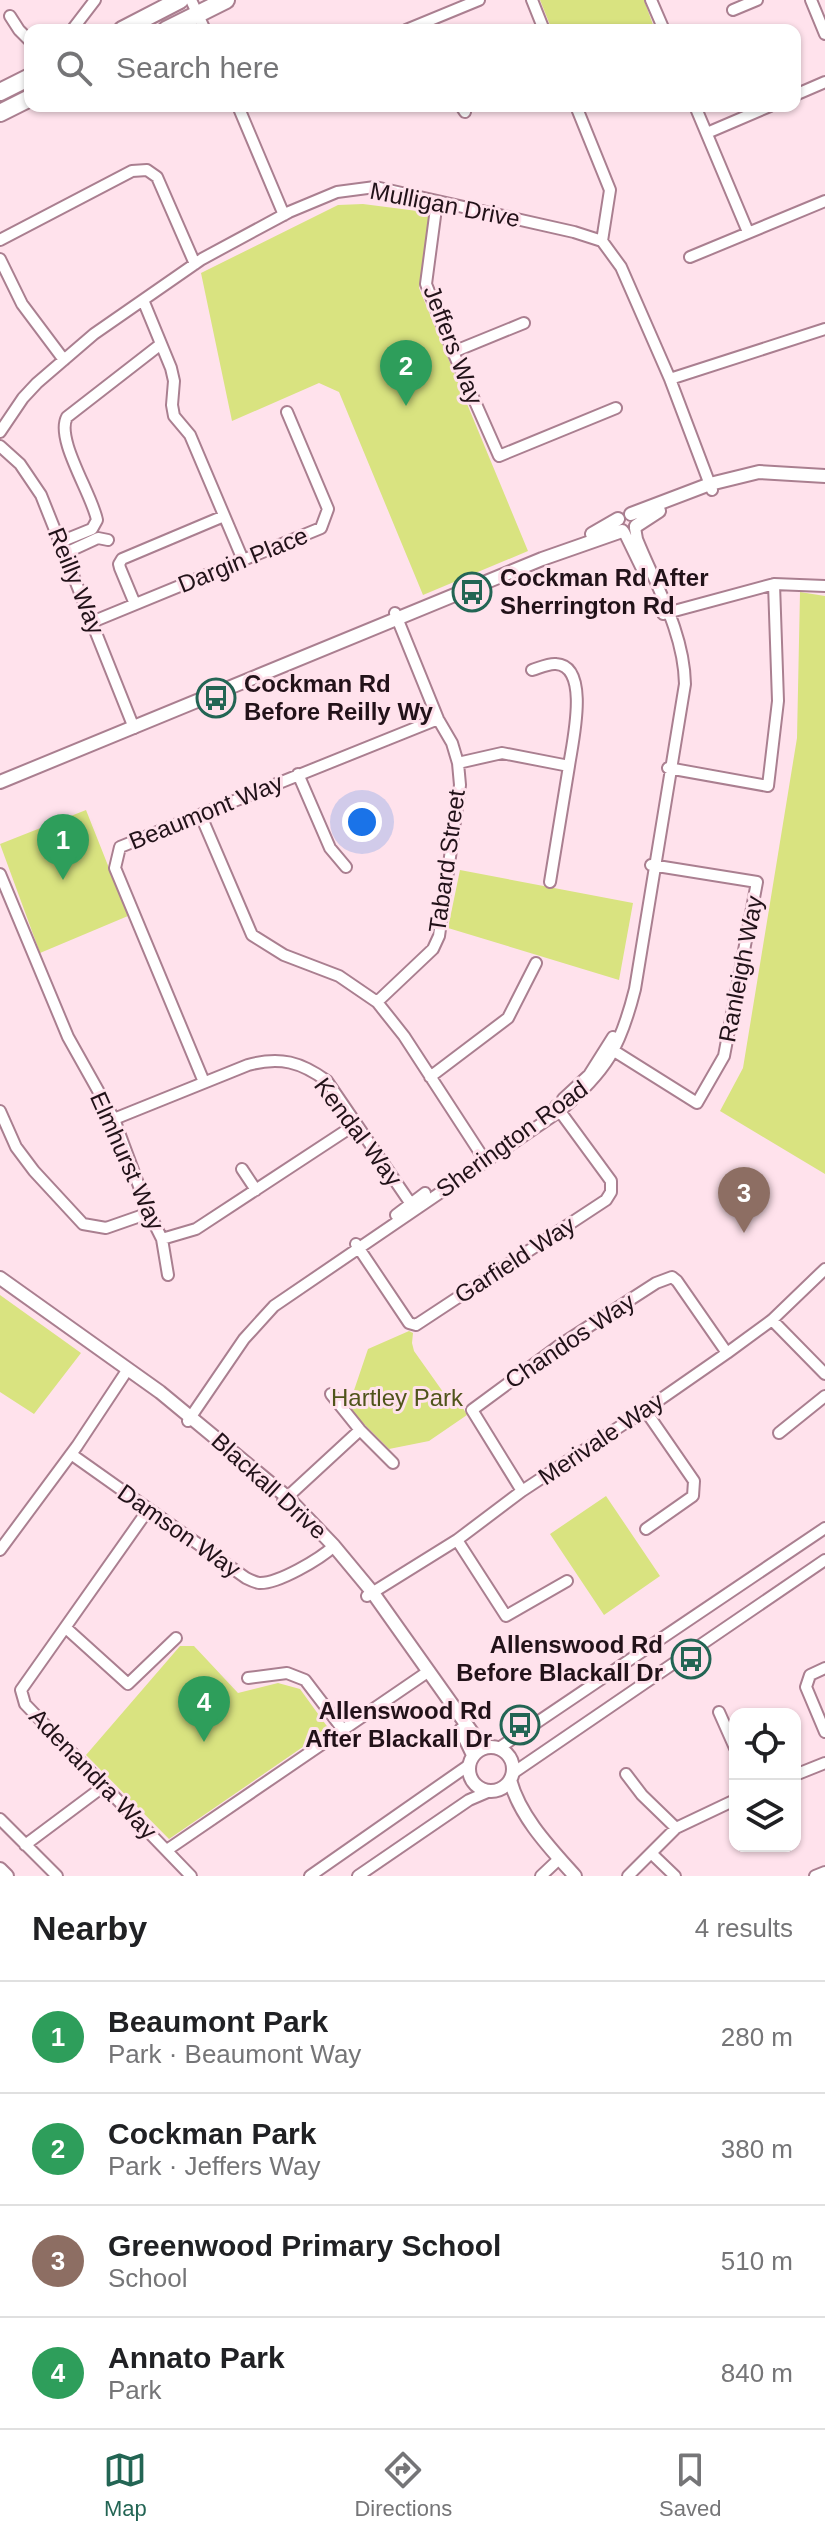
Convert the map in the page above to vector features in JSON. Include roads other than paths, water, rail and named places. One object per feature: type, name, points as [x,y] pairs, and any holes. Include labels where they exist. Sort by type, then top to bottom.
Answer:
[{"type":"highway","points":[[134,24],[180,0]]},
{"type":"highway","points":[[174,24],[198,6],[226,0]]},
{"type":"highway","points":[[0,92],[24,80]]},
{"type":"highway","points":[[0,113],[24,101]]},
{"type":"main road","points":[[0,782],[539,553],[599,531],[627,525],[711,487],[759,472],[825,476]]},
{"type":"main road","points":[[711,487],[760,479],[825,483]]},
{"type":"main road","points":[[0,775],[133,725]]},
{"type":"main road","name":"Blackall Drive","points":[[0,1278],[187,1416],[285,1499],[332,1548],[370,1595],[426,1672],[475,1756]]},
{"type":"main road","name":"Blackall Drive","points":[[0,1286],[127,1371]]},
{"type":"main road","points":[[566,1876],[557,1861],[518,1803],[509,1756],[499,1748],[475,1756],[473,1781],[511,1804],[557,1861],[575,1876]]},
{"type":"main road","points":[[493,1791],[503,1788],[512,1776]]},
{"type":"main road","points":[[0,1869],[7,1876]]},
{"type":"street","points":[[77,24],[95,0]]},
{"type":"street","points":[[427,24],[479,0]]},
{"type":"street","points":[[532,0],[542,24]]},
{"type":"street","points":[[651,0],[661,24]]},
{"type":"street","points":[[733,10],[757,0]]},
{"type":"street","points":[[811,0],[825,34]]},
{"type":"street","points":[[198,6],[208,24]]},
{"type":"street","points":[[10,16],[24,35]]},
{"type":"street","points":[[801,92],[825,82]]},
{"type":"street","points":[[241,112],[286,214]]},
{"type":"street","points":[[246,112],[286,214]]},
{"type":"street","points":[[578,112],[610,190],[602,241],[621,267],[670,379],[711,487]]},
{"type":"street","points":[[698,112],[748,232]]},
{"type":"street","points":[[707,133],[756,112]]},
{"type":"street","points":[[0,240],[132,171],[147,170],[157,177],[195,264]]},
{"type":"street","name":"Mulligan Drive","points":[[0,432],[23,398],[94,334],[195,264],[286,214],[337,192],[375,187],[602,241]]},
{"type":"street","name":"Jeffers Way","points":[[437,201],[426,284],[499,456],[616,408]]},
{"type":"street","points":[[690,257],[825,201]]},
{"type":"street","points":[[0,259],[22,304],[64,360]]},
{"type":"street","points":[[143,300],[174,381],[174,416],[190,435],[243,560]]},
{"type":"street","points":[[453,352],[524,323]]},
{"type":"street","points":[[670,379],[825,329]]},
{"type":"street","points":[[60,542],[92,529],[97,520],[66,440],[64,423],[67,417],[161,344]]},
{"type":"street","name":"Dargin Place","points":[[92,622],[321,528],[328,509],[287,412]]},
{"type":"street","name":"Reilly Way","points":[[0,446],[33,480],[133,725]]},
{"type":"street","points":[[135,604],[120,568],[122,559],[224,516]]},
{"type":"street","name":"Sherington Road","points":[[187,1416],[237,1337],[262,1308],[558,1108],[595,1079],[626,1023],[635,989],[652,865],[683,701],[684,674],[680,647],[627,525]]},
{"type":"street","points":[[72,550],[98,538],[108,540]]},
{"type":"street","points":[[669,768],[768,786],[778,701],[774,584]]},
{"type":"street","points":[[665,614],[774,584],[825,586]]},
{"type":"street","name":"Tabard Street","points":[[377,1002],[433,949],[439,936],[460,785],[452,743],[438,719],[396,616]]},
{"type":"street","points":[[532,670],[557,664],[568,669],[578,692],[550,882]]},
{"type":"street","name":"Beaumont Way","points":[[204,1082],[115,868],[120,847],[438,719]]},
{"type":"street","points":[[458,763],[502,753],[569,766]]},
{"type":"street","points":[[298,774],[330,848],[346,867]]},
{"type":"street","points":[[201,816],[252,935],[284,955],[339,976],[377,1002],[404,1036],[484,1159]]},
{"type":"street","name":"Ranleigh Way","points":[[612,1050],[697,1103],[724,1056],[757,882],[652,865]]},
{"type":"street","name":"Elmhurst Way","points":[[0,874],[3,889],[68,1037],[114,1119],[149,1213],[162,1239],[196,1229],[356,1124]]},
{"type":"street","points":[[430,1077],[508,1018],[536,963]]},
{"type":"street","name":"Kendal Way","points":[[114,1119],[260,1061],[287,1061],[308,1067],[327,1081],[413,1206]]},
{"type":"street","name":"Garfield Way","points":[[356,1245],[409,1323],[416,1325],[606,1200],[611,1192],[611,1181],[558,1108]]},
{"type":"street","points":[[0,1111],[16,1147],[83,1224],[106,1228],[149,1213]]},
{"type":"street","points":[[242,1169],[256,1190]]},
{"type":"street","points":[[162,1239],[168,1275]]},
{"type":"street","name":"Merivale Way","points":[[370,1595],[457,1540],[522,1491],[727,1353],[772,1320],[825,1269]]},
{"type":"street","name":"Chandos Way","points":[[522,1491],[472,1410],[560,1345],[656,1283],[672,1277],[727,1353]]},
{"type":"street","points":[[772,1320],[825,1374]]},
{"type":"street","points":[[0,1550],[127,1371]]},
{"type":"street","points":[[331,1394],[360,1430],[393,1463]]},
{"type":"street","points":[[779,1433],[825,1396]]},
{"type":"street","points":[[645,1410],[694,1481],[693,1496],[646,1529]]},
{"type":"street","points":[[285,1499],[360,1430]]},
{"type":"street","name":"Damson Way","points":[[71,1454],[239,1575],[260,1583],[294,1572],[332,1548]]},
{"type":"street","name":"Adenandra Way","points":[[148,1510],[21,1690],[25,1704],[191,1876]]},
{"type":"street","points":[[499,1748],[825,1528]]},
{"type":"street","points":[[457,1540],[506,1616],[567,1581]]},
{"type":"street","points":[[512,1776],[825,1560]]},
{"type":"street","points":[[66,1628],[128,1684],[176,1638]]},
{"type":"street","points":[[825,1668],[810,1675],[806,1687],[825,1732]]},
{"type":"street","points":[[167,1850],[426,1672]]},
{"type":"street","points":[[248,1678],[287,1673],[305,1680],[344,1731]]},
{"type":"street","points":[[719,1712],[729,1734]]},
{"type":"street","points":[[310,1876],[475,1756]]},
{"type":"street","points":[[801,1773],[825,1763]]},
{"type":"street","points":[[626,1774],[642,1795],[676,1828]]},
{"type":"street","points":[[25,1845],[104,1786]]},
{"type":"street","points":[[358,1876],[469,1800],[493,1791]]},
{"type":"street","points":[[628,1876],[676,1828],[729,1803]]},
{"type":"street","points":[[0,1819],[57,1876]]},
{"type":"street","points":[[651,1853],[675,1876]]},
{"type":"street","points":[[541,1876],[557,1861]]},
{"type":"street","points":[[815,1876],[825,1872]]},
{"type":"place","name":"Cockman Park","points":[[406,406]]},
{"type":"place","name":"Cockman Rd After Sherrington Rd","points":[[472,592]]},
{"type":"place","name":"Cockman Rd Before Reilly Wy","points":[[216,698]]},
{"type":"place","name":"Beaumont Park","points":[[63,880]]},
{"type":"place","name":"Greenwood Primary School","points":[[744,1233]]},
{"type":"place","name":"Allenswood Rd Before Blackall Dr","points":[[691,1659]]},
{"type":"place","name":"Allenswood Rd After Blackall Dr","points":[[520,1725]]},
{"type":"place","name":"Annato Park","points":[[204,1742]]},
{"type":"park label","name":"Hartley Park","points":[[397,1398]]}]
